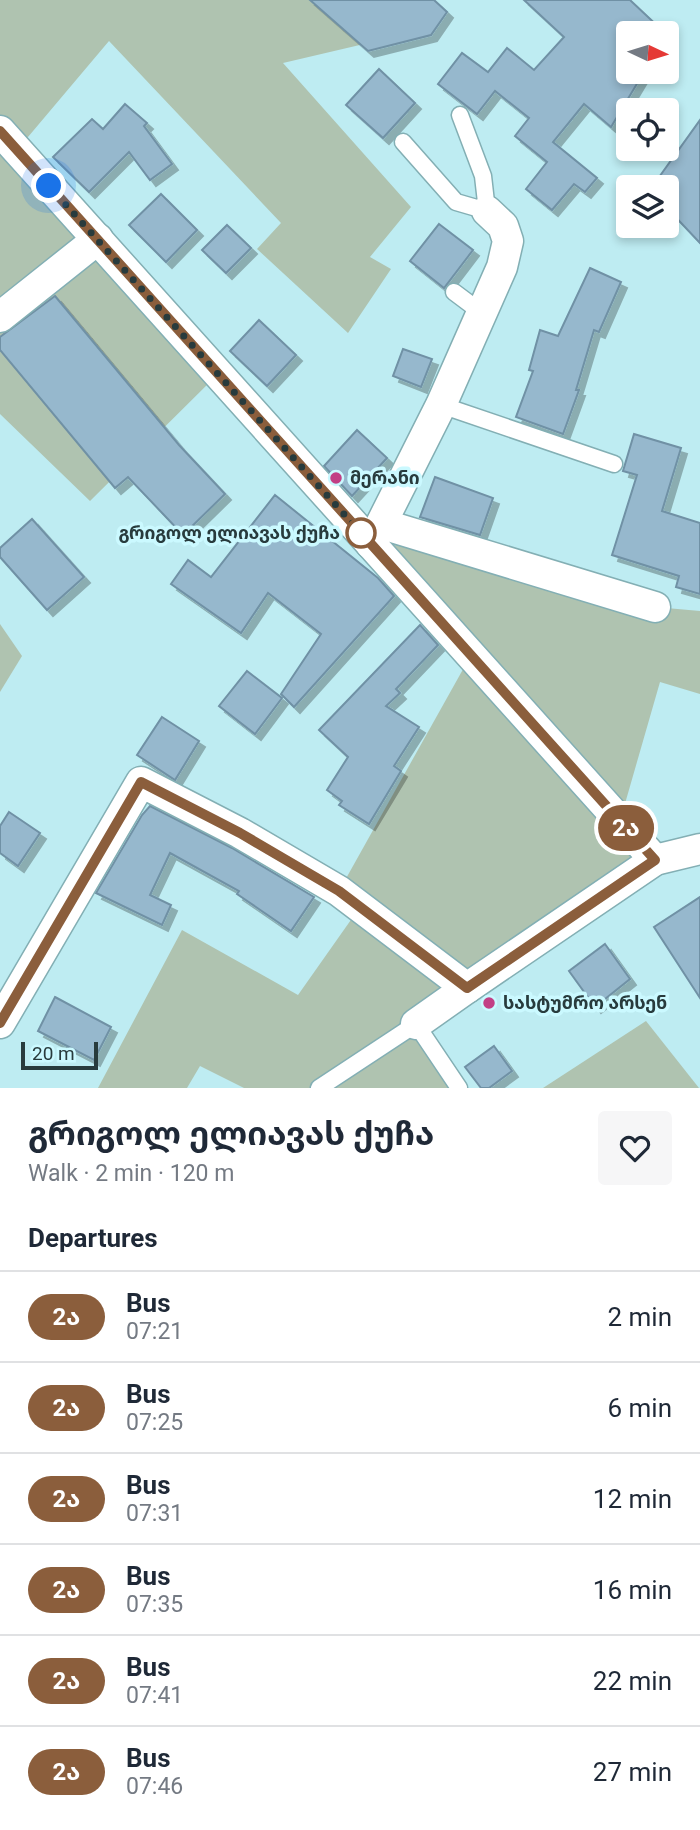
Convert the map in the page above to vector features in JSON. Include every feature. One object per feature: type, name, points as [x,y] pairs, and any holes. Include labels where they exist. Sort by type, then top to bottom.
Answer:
[{"type":"street","points":[[0,131],[97,240],[377,534],[655,860]]},
{"type":"street","points":[[377,534],[441,405],[502,267],[508,242],[503,226],[487,211]]},
{"type":"street","points":[[0,317],[97,240]]},
{"type":"street","points":[[377,534],[655,607]]},
{"type":"street","points":[[0,1023],[141,782],[240,833],[339,891],[467,988]]},
{"type":"street","points":[[416,1024],[655,860],[700,849]]},
{"type":"lane","points":[[403,142],[456,202],[487,211],[483,176],[460,115]]},
{"type":"lane","points":[[454,292],[482,313]]},
{"type":"lane","points":[[441,405],[614,464]]},
{"type":"lane","points":[[319,1088],[416,1024],[459,1088]]},
{"type":"green space","points":[[0,0],[319,0],[364,44],[283,63],[411,207],[370,257],[391,269],[348,333],[257,249],[281,223],[109,41],[17,150],[218,374],[90,501],[0,414]]},
{"type":"green space","points":[[382,524],[655,607],[700,611],[700,694],[660,682],[620,821],[655,860],[416,1024],[459,1088],[244,1088],[200,1066],[187,1088],[98,1088],[182,930],[298,995],[360,907],[339,891],[471,655],[371,544]]},
{"type":"green space","points":[[0,624],[22,656],[0,692]]},
{"type":"green space","points":[[646,1021],[699,1088],[543,1088]]},
{"type":"building","points":[[310,0],[434,0],[447,12],[431,35],[368,51]]},
{"type":"building","points":[[524,0],[630,0],[652,21],[616,21],[616,84],[637,84],[628,98],[616,98],[616,119],[611,127],[584,104],[553,142],[597,178],[585,192],[574,184],[552,210],[526,189],[547,162],[515,136],[529,118],[495,91],[477,114],[438,84],[462,53],[488,72],[507,48],[534,70],[564,37]]},
{"type":"building","points":[[379,69],[415,103],[383,138],[346,105]]},
{"type":"building","points":[[125,104],[147,123],[144,126],[172,164],[150,180],[129,152],[89,192],[53,157],[92,119],[103,129]]},
{"type":"building","points":[[700,120],[700,243],[679,221],[679,175],[661,175],[671,161],[679,161],[679,149]]},
{"type":"building","points":[[161,194],[197,230],[166,262],[129,225]]},
{"type":"building","points":[[439,224],[473,250],[444,288],[410,261]]},
{"type":"building","points":[[227,225],[251,248],[226,273],[202,250]]},
{"type":"building","points":[[590,268],[621,282],[599,332],[594,330],[576,390],[579,390],[563,434],[516,417],[533,371],[529,370],[540,330],[558,336]]},
{"type":"building","points":[[55,296],[179,445],[225,494],[183,535],[128,477],[115,488],[0,350],[0,337]]},
{"type":"building","points":[[259,320],[296,355],[267,386],[230,351]]},
{"type":"building","points":[[403,349],[432,359],[421,387],[393,376]]},
{"type":"building","points":[[357,430],[387,458],[352,496],[324,466]]},
{"type":"building","points":[[634,434],[681,448],[662,511],[700,523],[700,594],[676,587],[679,576],[612,555],[637,475],[623,471]]},
{"type":"building","points":[[435,477],[493,498],[480,535],[420,517]]},
{"type":"building","points":[[275,495],[378,578],[394,596],[294,707],[281,694],[321,634],[268,593],[241,633],[171,584],[188,560],[211,577]]},
{"type":"building","points":[[32,519],[84,577],[47,610],[0,557],[0,548]]},
{"type":"building","points":[[420,625],[438,645],[396,689],[400,693],[386,706],[419,727],[394,766],[401,771],[369,824],[339,805],[342,801],[327,790],[348,757],[319,730]]},
{"type":"building","points":[[247,671],[282,698],[255,734],[219,706]]},
{"type":"building","points":[[162,717],[199,741],[175,780],[137,755]]},
{"type":"building","points":[[150,806],[232,848],[314,897],[291,931],[237,894],[239,891],[170,853],[150,895],[171,905],[162,925],[96,893]]},
{"type":"building","points":[[9,812],[40,833],[18,866],[0,853],[0,826]]},
{"type":"building","points":[[700,897],[700,998],[654,927]]},
{"type":"building","points":[[605,944],[630,979],[595,1007],[569,971]]},
{"type":"building","points":[[55,997],[111,1027],[94,1060],[38,1031]]},
{"type":"building","points":[[494,1046],[512,1071],[489,1088],[481,1088],[465,1067]]},
{"type":"bus line","name":"2ა","points":[[0,131],[655,860],[467,988],[339,891],[240,833],[141,782],[0,1023]]},
{"type":"place","name":"მერანი","points":[[336,478]]},
{"type":"place","name":"გრიგოლ ელიავას ქუჩა","points":[[361,533]]},
{"type":"place","name":"სასტუმრო არსენ","points":[[489,1003]]},
{"type":"route","points":[[49,186],[361,533]]}]
